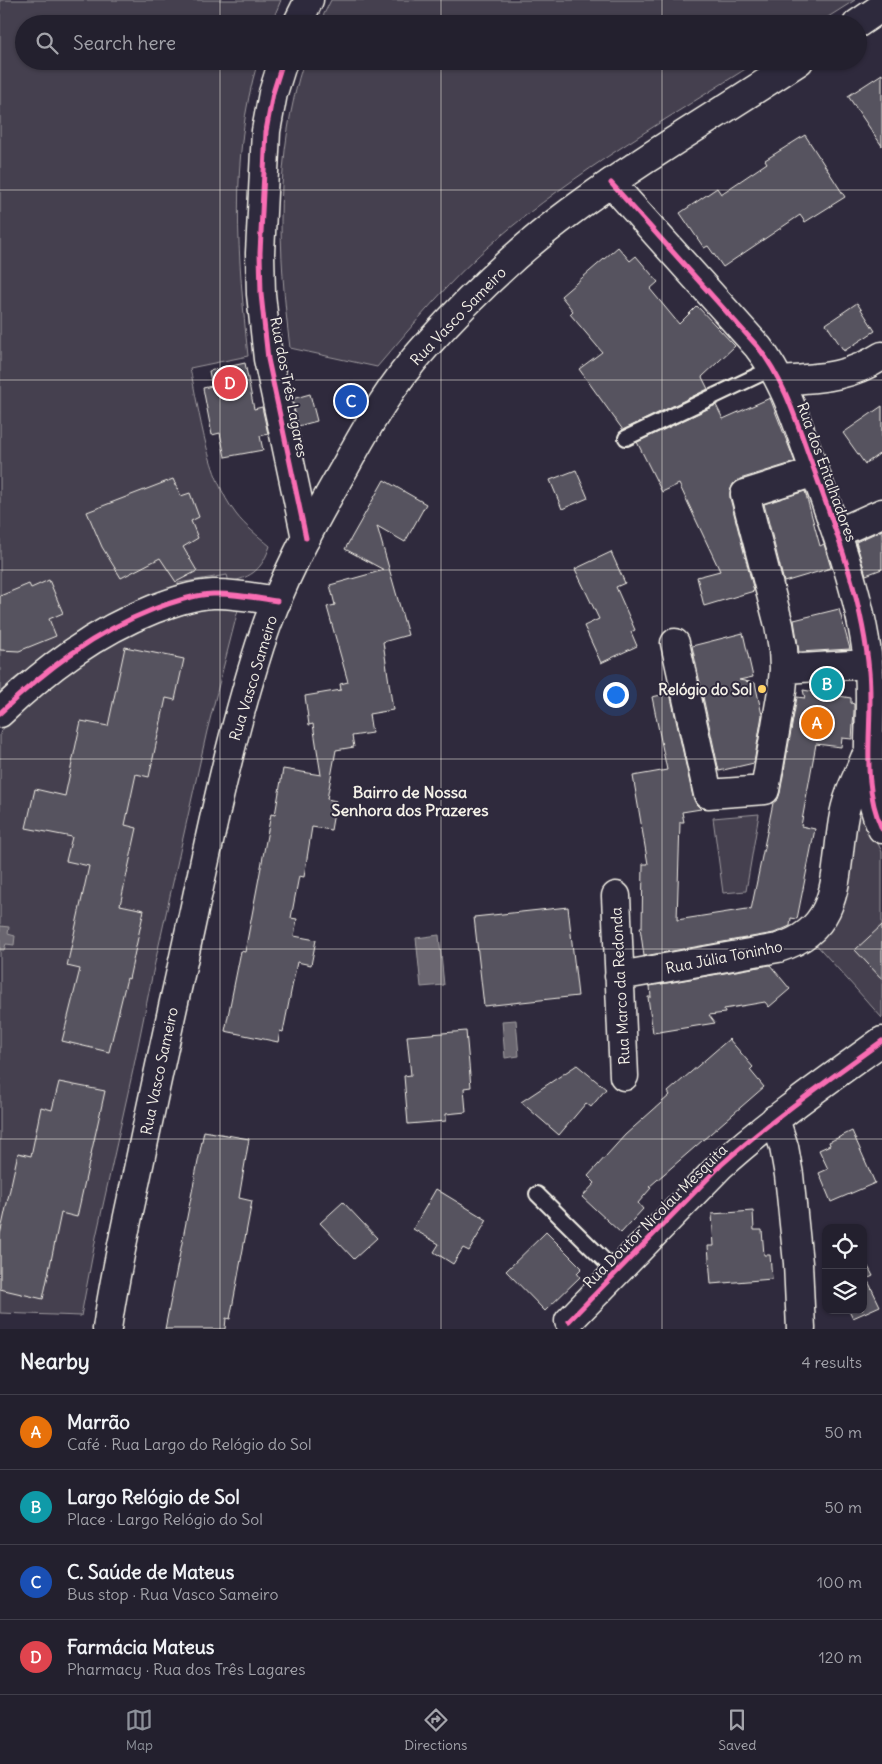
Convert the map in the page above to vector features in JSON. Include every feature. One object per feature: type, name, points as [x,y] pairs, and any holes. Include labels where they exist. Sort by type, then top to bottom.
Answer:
[{"type":"street","points":[[301,15],[308,0]]},
{"type":"street","points":[[867,17],[882,7]]},
{"type":"street","name":"Rua dos Três Lagares","points":[[280,70],[266,131],[260,253],[261,302],[268,359],[306,538]]},
{"type":"street","name":"Rua Vasco Sameiro","points":[[107,1329],[124,1235],[159,1070],[236,728],[261,644],[277,601],[328,496],[374,418],[407,370],[424,348],[459,310],[567,214],[611,183],[785,70]]},
{"type":"street","name":"Rua dos Entalhadores","points":[[611,183],[758,347],[777,375],[837,533],[859,612],[868,664],[870,689],[869,788],[882,829]]},
{"type":"street","points":[[777,375],[832,376],[848,373],[882,356]]},
{"type":"street","points":[[675,643],[708,794],[765,790],[784,669],[779,625],[745,494],[815,472]]},
{"type":"street","points":[[837,533],[882,513]]},
{"type":"street","points":[[0,713],[71,652],[135,616],[190,596],[238,595],[277,601]]},
{"type":"street","points":[[784,669],[868,664]]},
{"type":"street","name":"Rua Júlia Toninho","points":[[619,976],[778,948],[796,942],[813,929],[826,912],[831,901],[845,810],[868,750]]},
{"type":"street","name":"Rua Marco da Redonda","points":[[616,896],[624,1076]]},
{"type":"street","name":"Rua Doutor Nicolau Mesquita","points":[[569,1322],[721,1165],[775,1119],[882,1041]]},
{"type":"street","points":[[775,1119],[784,1146],[789,1174],[798,1262],[801,1329]]},
{"type":"lane","points":[[626,438],[777,375]]},
{"type":"lane","points":[[537,1194],[617,1273]]},
{"type":"shaded area","points":[[0,0],[281,0],[275,15],[15,15],[15,70],[256,70],[249,97],[239,171],[239,245],[248,356],[190,368],[201,424],[218,482],[236,514],[270,546],[264,561],[256,571],[244,578],[229,582],[227,575],[178,583],[180,594],[103,622],[32,666],[0,692]]},
{"type":"shaded area","points":[[331,0],[855,0],[831,15],[324,15]]},
{"type":"shaded area","points":[[302,70],[744,70],[591,168],[558,191],[496,240],[434,301],[377,367],[290,348],[283,276],[281,204],[287,132]]},
{"type":"shaded area","points":[[191,609],[238,610],[207,731],[154,967],[81,1316],[0,1313],[0,733],[12,718],[55,680],[132,631]]},
{"type":"shaded area","points":[[759,814],[746,891],[723,893],[713,818]]},
{"type":"shaded area","points":[[868,814],[873,833],[882,852],[882,1018],[814,942],[837,921],[844,896],[853,818]]},
{"type":"shaded area","points":[[0,926],[9,927],[8,934],[15,936],[14,945],[6,944],[4,950],[0,950]]},
{"type":"shaded area","points":[[439,935],[444,985],[421,987],[416,938]]},
{"type":"shaded area","points":[[516,1020],[519,1056],[505,1058],[502,1021]]},
{"type":"building","points":[[882,74],[882,146],[848,96]]},
{"type":"building","points":[[805,135],[845,197],[805,222],[800,215],[723,267],[708,246],[704,248],[680,213],[717,188],[721,194],[767,163],[765,160]]},
{"type":"building","points":[[618,247],[630,261],[636,256],[658,282],[650,289],[679,324],[697,306],[735,346],[702,377],[708,389],[623,430],[579,369],[602,352],[570,314],[573,311],[561,296]]},
{"type":"building","points":[[857,303],[875,331],[844,351],[826,324]]},
{"type":"building","points":[[245,363],[254,409],[262,407],[268,434],[260,436],[263,450],[225,457],[220,433],[212,435],[203,388],[212,386],[209,371]]},
{"type":"building","points":[[310,394],[317,421],[298,426],[292,399]]},
{"type":"building","points":[[770,398],[795,462],[740,479],[733,484],[730,498],[754,591],[704,606],[697,577],[720,571],[679,484],[662,492],[637,442],[716,405],[723,419]]},
{"type":"building","points":[[882,406],[882,452],[865,464],[843,433]]},
{"type":"building","points":[[576,470],[588,498],[562,509],[550,480]]},
{"type":"building","points":[[173,479],[181,496],[190,493],[199,517],[191,521],[198,538],[183,547],[197,571],[176,582],[160,558],[121,578],[102,547],[87,512]]},
{"type":"building","points":[[384,480],[426,504],[405,542],[377,526],[408,635],[383,642],[393,710],[369,714],[372,733],[352,736],[354,747],[336,750],[327,799],[336,801],[331,830],[312,827],[304,877],[299,876],[291,918],[297,919],[294,936],[316,940],[311,965],[297,962],[283,1032],[280,1031],[278,1042],[225,1031],[241,951],[245,952],[271,814],[275,815],[283,769],[321,775],[313,724],[309,725],[305,696],[341,690],[340,684],[348,682],[327,607],[335,605],[330,585],[384,570],[345,549]]},
{"type":"building","points":[[805,491],[820,546],[824,544],[831,568],[784,582],[764,504]]},
{"type":"building","points":[[882,530],[882,569],[866,575],[856,542]]},
{"type":"building","points":[[611,552],[625,583],[616,587],[635,630],[631,632],[637,646],[601,663],[584,626],[599,619],[575,569]]},
{"type":"building","points":[[49,580],[63,613],[49,619],[56,636],[19,651],[0,650],[0,596],[29,584],[31,588]]},
{"type":"building","points":[[839,609],[850,649],[799,652],[794,620]]},
{"type":"building","points":[[743,633],[753,677],[739,680],[755,683],[762,715],[754,763],[719,771],[692,646]]},
{"type":"building","points":[[125,647],[184,659],[175,700],[166,698],[149,777],[136,774],[125,825],[137,828],[120,905],[144,910],[129,979],[127,978],[109,1052],[62,1041],[80,969],[67,966],[89,866],[66,861],[72,837],[26,828],[35,789],[65,796],[81,721],[108,726]]},
{"type":"building","points":[[803,690],[851,698],[851,703],[854,704],[854,711],[852,739],[842,738],[841,747],[816,744],[801,826],[815,829],[797,919],[791,918],[790,926],[774,933],[644,956],[640,927],[642,927],[643,864],[648,864],[633,776],[667,770],[652,697],[670,693],[693,797],[701,809],[682,812],[684,822],[680,822],[677,920],[747,909],[751,910],[773,803],[778,799],[780,793],[797,697],[805,698]]},
{"type":"building","points":[[568,907],[578,996],[484,1006],[474,917]]},
{"type":"building","points":[[882,925],[882,979],[855,950]]},
{"type":"building","points":[[770,965],[790,989],[769,1007],[765,1002],[724,1009],[725,1013],[709,1015],[715,1023],[653,1033],[648,997],[651,997],[650,986]]},
{"type":"building","points":[[466,1031],[471,1087],[464,1088],[466,1112],[446,1114],[446,1121],[408,1124],[404,1076],[411,1075],[407,1036]]},
{"type":"building","points":[[729,1039],[753,1067],[750,1070],[764,1087],[649,1187],[651,1188],[638,1203],[643,1209],[621,1233],[582,1197],[595,1183],[588,1176],[625,1135],[670,1095],[668,1092]]},
{"type":"building","points":[[577,1065],[606,1089],[591,1107],[586,1103],[559,1135],[521,1102]]},
{"type":"building","points":[[59,1082],[105,1091],[77,1217],[61,1213],[43,1299],[0,1289],[0,1235],[18,1153],[31,1156],[41,1107],[52,1110]]},
{"type":"building","points":[[204,1131],[249,1139],[239,1198],[252,1201],[230,1319],[226,1318],[225,1329],[165,1329]]},
{"type":"building","points":[[852,1131],[875,1183],[831,1202],[819,1173],[828,1169],[819,1150],[830,1145],[829,1142]]},
{"type":"building","points":[[436,1189],[487,1220],[469,1251],[463,1248],[453,1264],[434,1252],[439,1244],[413,1229]]},
{"type":"building","points":[[343,1202],[377,1238],[354,1259],[320,1223]]},
{"type":"building","points":[[753,1211],[754,1230],[762,1230],[764,1255],[770,1255],[772,1279],[711,1284],[708,1246],[714,1246],[712,1214]]},
{"type":"building","points":[[546,1232],[582,1268],[577,1273],[580,1277],[545,1311],[506,1271]]},
{"type":"building","points":[[867,1265],[873,1276],[867,1279]]},
{"type":"building","points":[[867,1279],[880,1306],[867,1312]]},
{"type":"building","points":[[851,1314],[862,1314],[853,1318]]},
{"type":"cycle path","points":[[280,70],[273,93],[266,131],[260,253],[261,294],[268,359],[306,538]]},
{"type":"cycle path","points":[[611,183],[758,347],[776,374],[790,403],[839,540],[861,619],[869,672],[869,771],[875,810],[882,829]]},
{"type":"cycle path","points":[[0,713],[35,681],[91,640],[132,618],[154,609],[190,597],[213,594],[237,595],[277,601]]},
{"type":"cycle path","points":[[569,1321],[721,1165],[740,1148],[882,1041]]},
{"type":"place","name":"Farmácia Mateus","points":[[230,383]]},
{"type":"place","name":"C. Saúde de Mateus","points":[[351,401]]},
{"type":"place","name":"Largo Relógio de Sol","points":[[827,684]]},
{"type":"place","name":"Relógio do Sol","points":[[762,689]]},
{"type":"place","name":"Marrão","points":[[817,723]]},
{"type":"district","name":"Bairro de Nossa Senhora dos Prazeres","points":[[410,801]]}]
